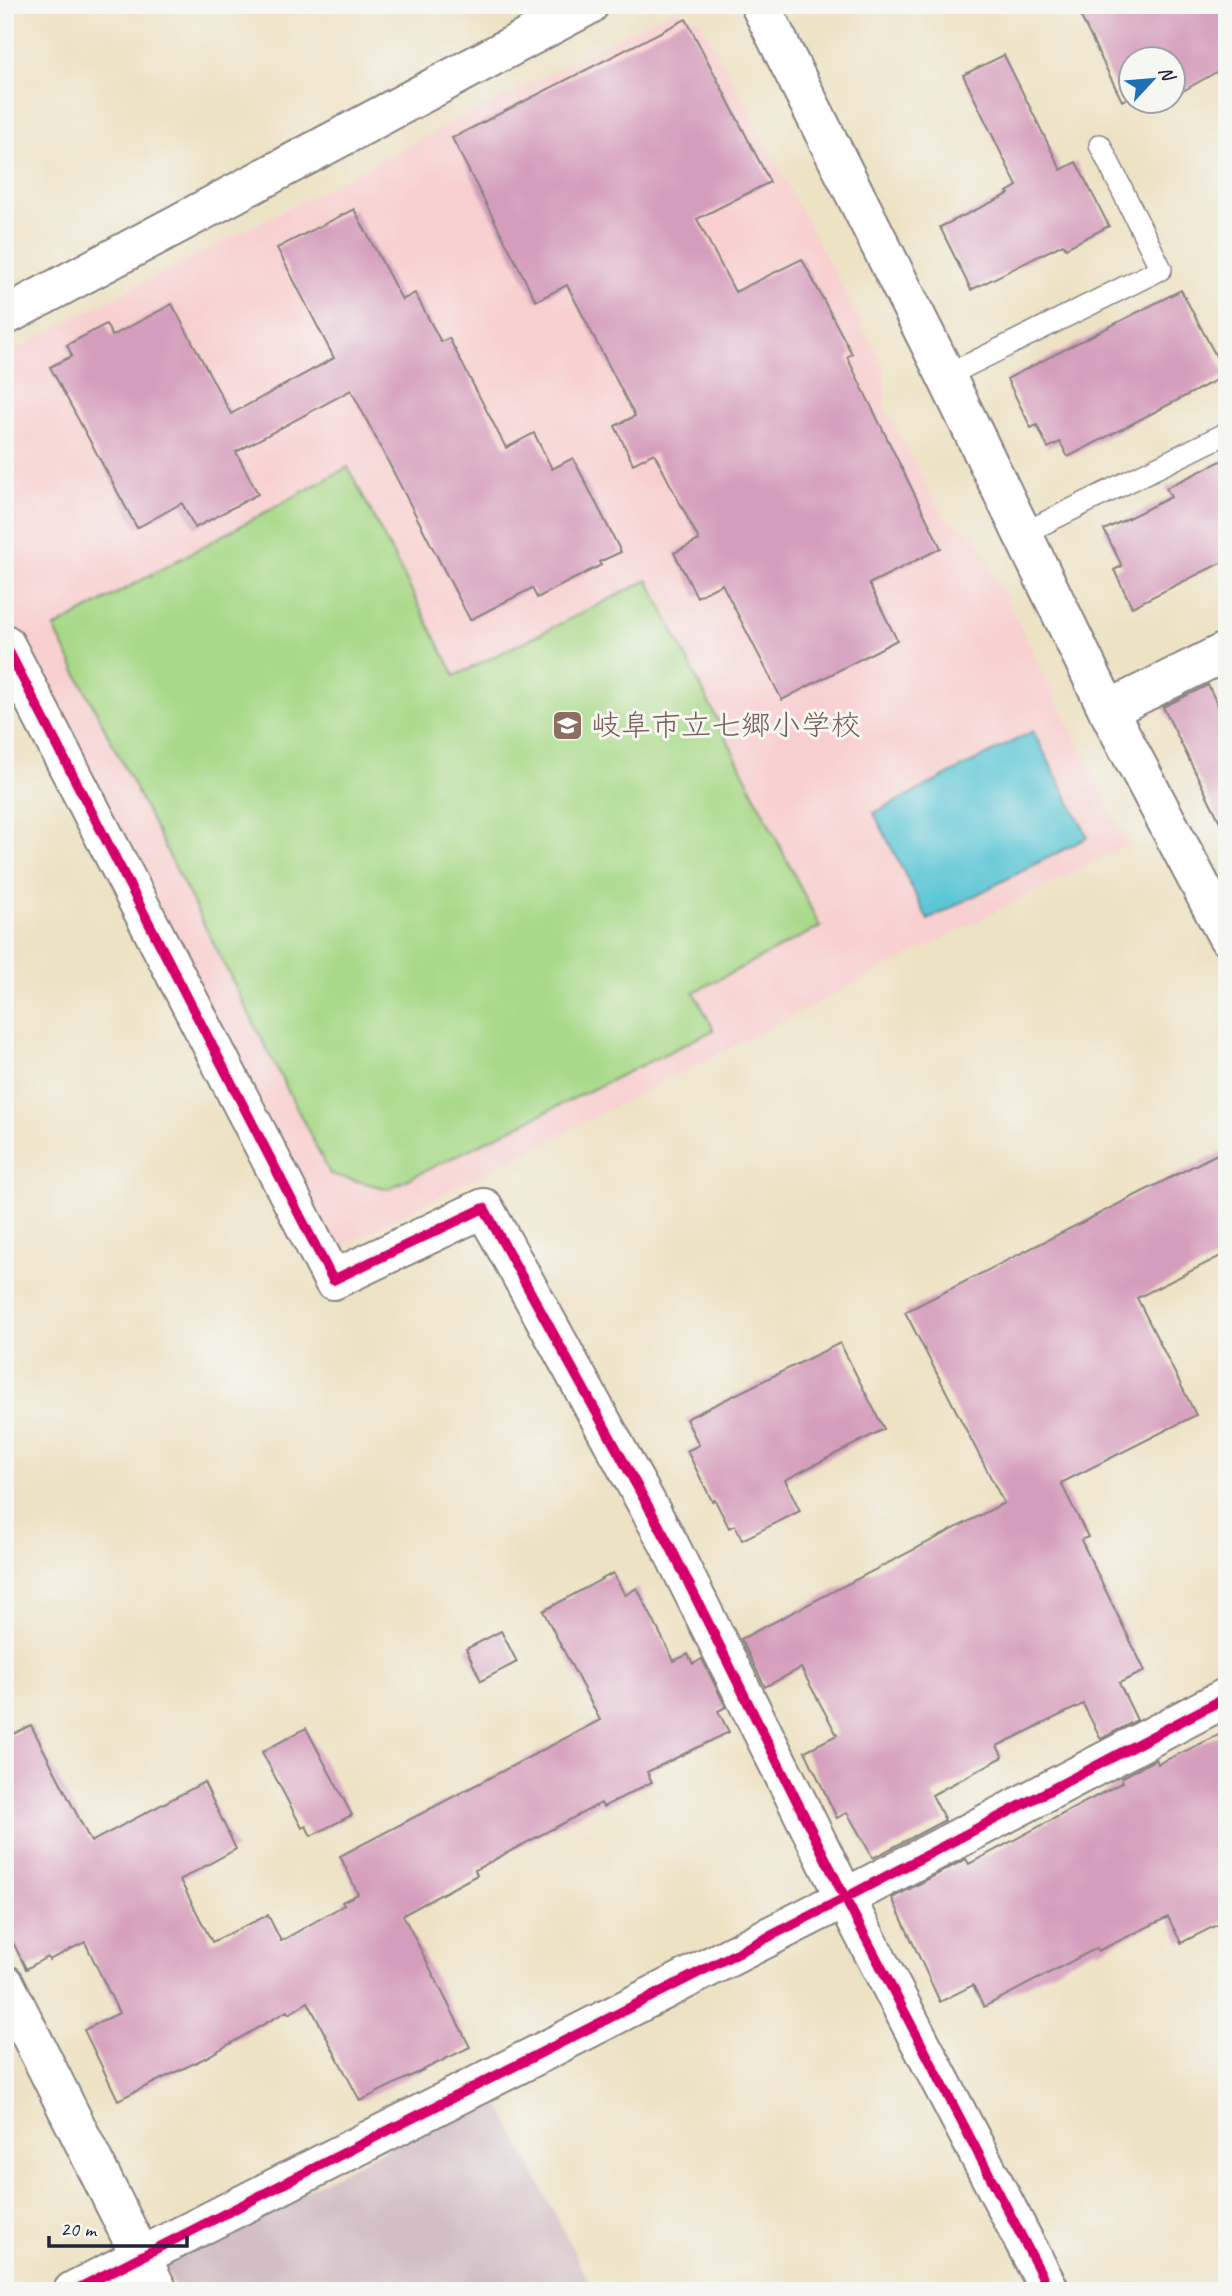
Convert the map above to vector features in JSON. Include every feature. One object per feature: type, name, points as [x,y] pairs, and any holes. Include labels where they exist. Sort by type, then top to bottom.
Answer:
[{"type":"street","points":[[5,316],[589,5]]},
{"type":"street","points":[[760,5],[946,376],[1108,710],[1224,926]]},
{"type":"street","points":[[5,644],[333,1280],[484,1208],[670,1545],[845,1898],[1050,2291]]},
{"type":"street","points":[[1108,710],[1227,651]]},
{"type":"street","points":[[73,2291],[845,1898],[1227,1697]]},
{"type":"street","points":[[5,1984],[158,2291]]},
{"type":"lane","points":[[946,376],[1161,269],[1100,145]]},
{"type":"lane","points":[[1022,534],[1227,433]]},
{"type":"shaded area","name":"岐阜市立七郷小学校","points":[[674,9],[700,20],[884,367],[885,408],[944,517],[975,536],[1128,844],[336,1249],[5,607],[5,354]]},
{"type":"shaded area","points":[[494,2094],[594,2291],[177,2291],[163,2263]]},
{"type":"green space","points":[[348,467],[455,676],[648,580],[820,927],[694,992],[714,1030],[388,1189],[330,1174],[54,628]]},
{"type":"water","points":[[1033,731],[1088,837],[928,920],[874,813]]},
{"type":"building","points":[[1104,5],[1227,5],[1227,66],[1186,89],[1186,46],[1116,46],[1116,89],[1081,17]]},
{"type":"building","points":[[686,19],[770,182],[697,219],[735,292],[802,259],[852,354],[847,357],[941,548],[869,584],[897,640],[782,700],[722,584],[697,597],[674,553],[699,540],[654,453],[633,464],[615,426],[635,416],[567,285],[536,301],[452,138]]},
{"type":"building","points":[[1004,55],[1061,170],[1076,162],[1109,226],[1066,248],[1063,244],[971,290],[940,227],[1009,194],[1007,192],[1017,186],[963,75]]},
{"type":"building","points":[[354,209],[402,300],[415,293],[441,342],[449,338],[506,448],[534,433],[552,469],[573,458],[621,552],[537,598],[532,588],[470,620],[351,390],[236,452],[258,494],[195,528],[182,503],[137,528],[50,367],[72,356],[67,345],[106,324],[112,336],[172,304],[231,414],[334,358],[277,248]]},
{"type":"building","points":[[1181,290],[1226,375],[1068,457],[1060,442],[1048,448],[1037,425],[1031,428],[1007,379]]},
{"type":"building","points":[[1227,458],[1227,560],[1132,607],[1114,570],[1122,566],[1104,530],[1171,497],[1166,488]]},
{"type":"building","points":[[1208,685],[1227,724],[1227,836],[1163,707]]},
{"type":"building","points":[[1227,1149],[1227,1253],[1137,1298],[1196,1415],[1061,1483],[1088,1537],[1081,1540],[1145,1671],[1119,1683],[1137,1720],[1101,1739],[1083,1704],[997,1746],[1003,1757],[932,1795],[945,1820],[873,1858],[848,1814],[837,1818],[805,1751],[837,1735],[801,1668],[765,1687],[741,1639],[1004,1503],[905,1312]]},
{"type":"building","points":[[840,1343],[884,1429],[785,1480],[800,1511],[742,1540],[735,1525],[729,1528],[715,1500],[712,1501],[687,1451],[699,1445],[686,1419]]},
{"type":"building","points":[[613,1573],[625,1595],[637,1588],[674,1661],[688,1654],[693,1664],[702,1659],[726,1707],[718,1711],[729,1732],[647,1772],[652,1782],[603,1807],[601,1803],[475,1870],[477,1875],[403,1915],[470,2047],[360,2101],[308,2002],[289,2014],[287,2011],[205,2058],[118,2100],[84,2030],[119,2013],[85,1942],[49,1960],[47,1957],[26,1969],[5,1926],[5,1738],[31,1725],[91,1842],[204,1782],[236,1849],[180,1880],[212,1942],[268,1915],[281,1941],[358,1894],[340,1856],[600,1720],[543,1611]]},
{"type":"building","points":[[501,1631],[517,1662],[481,1681],[466,1649]]},
{"type":"building","points":[[306,1728],[352,1815],[311,1836],[306,1826],[302,1828],[262,1752]]},
{"type":"building","points":[[1227,1731],[1227,1920],[1181,1943],[1168,1917],[1098,1951],[1097,1948],[984,2007],[973,1985],[940,2002],[892,1898],[966,1859],[969,1864],[1123,1782],[1121,1778],[1156,1759],[1158,1764]]},
{"type":"cycle path","points":[[5,644],[333,1280],[484,1208],[670,1546],[845,1898],[1050,2291]]},
{"type":"cycle path","points":[[73,2291],[845,1898],[1227,1697]]},
{"type":"place","name":"岐阜市立七郷小学校","points":[[568,725]]}]
